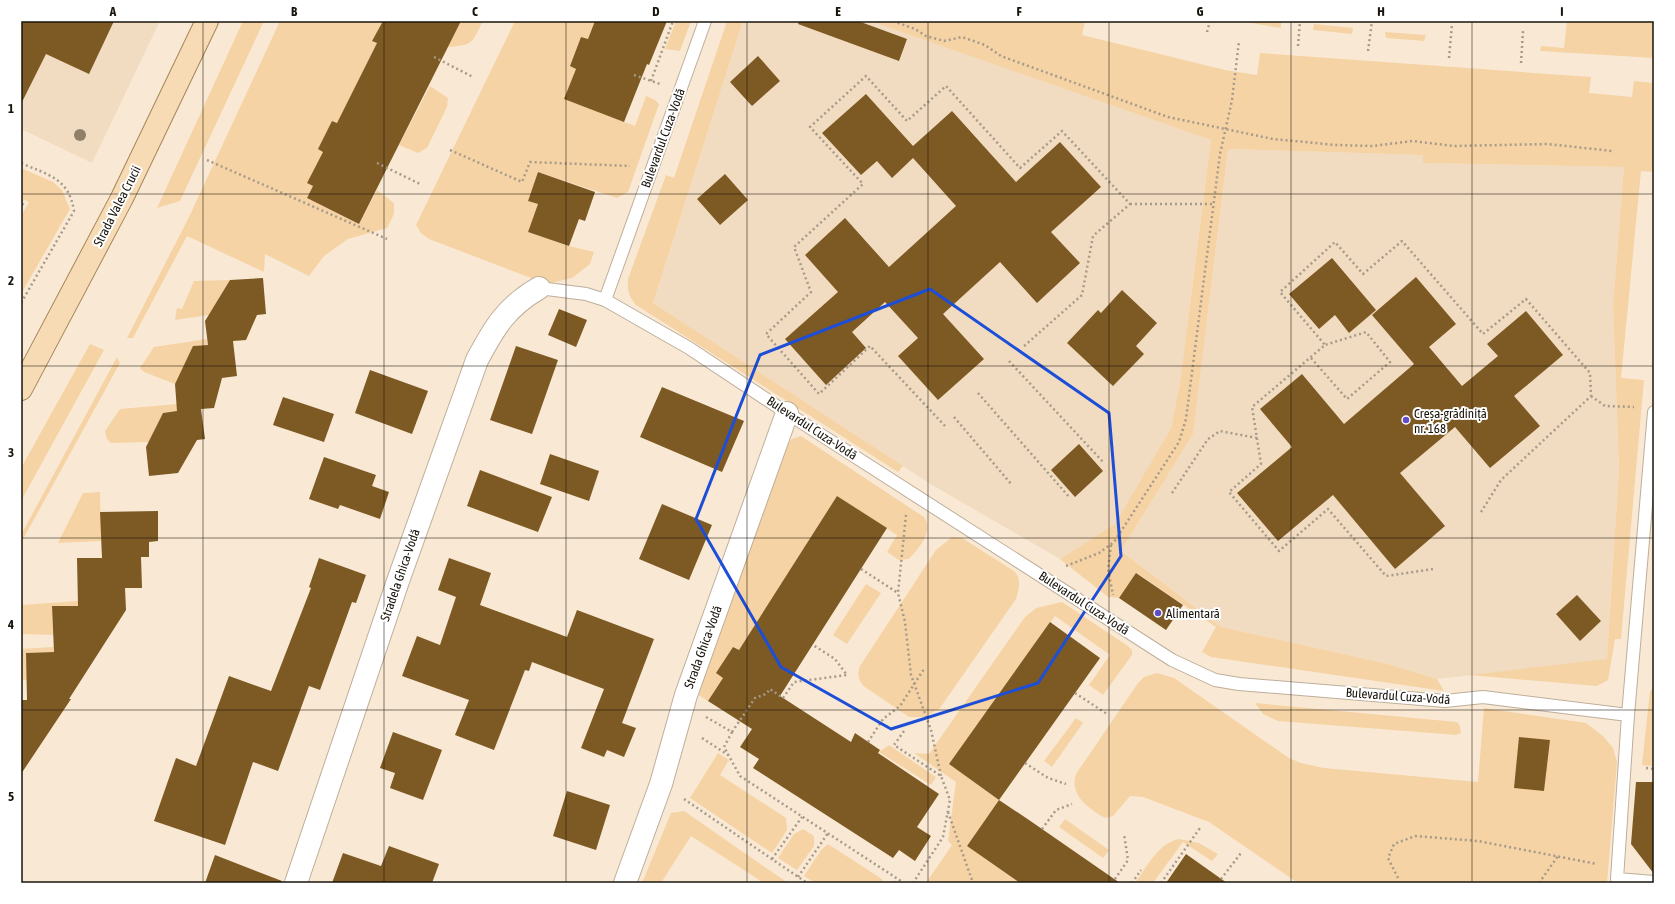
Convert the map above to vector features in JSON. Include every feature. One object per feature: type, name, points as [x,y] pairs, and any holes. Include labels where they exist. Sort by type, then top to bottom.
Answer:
[{"type":"main road","name":"Strada Valea Crucii","points":[[21,389],[122,198],[207,21]]},
{"type":"street","name":"Stradela Ghica-Vodă","points":[[296,883],[398,581],[477,360],[490,335],[509,309],[522,297],[538,288]]},
{"type":"street","name":"Strada Ghica-Vodă","points":[[625,883],[662,784],[684,704],[787,413]]},
{"type":"lane","name":"Bulevardul Cuza-Vodă","points":[[605,300],[705,21]]},
{"type":"lane","name":"Bulevardul Cuza-Vodă","points":[[538,288],[586,294],[605,300],[689,348],[787,413],[1159,652],[1194,672],[1215,680],[1239,684],[1444,701],[1483,697],[1628,715]]},
{"type":"lane","points":[[1654,412],[1628,715],[1616,879],[1654,882]]},
{"type":"path","points":[[651,81],[673,21]]},
{"type":"path","points":[[893,21],[915,29],[926,36],[944,41],[962,38],[986,45],[1001,56],[1168,117],[1273,139],[1336,145],[1373,146],[1412,141],[1454,146],[1548,144],[1612,151]]},
{"type":"path","points":[[1207,32],[1210,21]]},
{"type":"path","points":[[1298,46],[1300,21]]},
{"type":"path","points":[[1368,51],[1372,21]]},
{"type":"path","points":[[1449,58],[1452,24]]},
{"type":"path","points":[[1521,63],[1523,31]]},
{"type":"path","points":[[1114,598],[1108,569],[1112,545],[1179,442],[1183,428],[1220,154],[1232,100],[1239,41]]},
{"type":"path","points":[[434,56],[473,77]]},
{"type":"path","points":[[634,75],[679,92]]},
{"type":"path","points":[[945,426],[870,346],[819,394],[766,334],[811,292],[794,247],[863,184],[810,127],[866,76],[907,121],[946,86],[1020,168],[1062,131],[1130,204]]},
{"type":"path","points":[[450,150],[522,182],[530,162],[634,166]]},
{"type":"path","points":[[207,160],[387,239]]},
{"type":"path","points":[[377,162],[420,184]]},
{"type":"path","points":[[21,163],[56,178],[66,187],[72,199],[74,211],[21,303]]},
{"type":"path","points":[[21,200],[24,202],[21,207]]},
{"type":"path","points":[[1023,347],[1082,295],[1093,236],[1130,204],[1213,204]]},
{"type":"path","points":[[1325,345],[1280,292],[1336,242],[1363,274],[1402,241],[1483,334],[1526,299],[1590,374],[1591,396],[1501,480],[1481,512]]},
{"type":"path","points":[[1311,358],[1347,399],[1390,362],[1366,332],[1325,345],[1252,407],[1261,464],[1229,492],[1279,551],[1328,508],[1386,576],[1433,569]]},
{"type":"path","points":[[1009,361],[1104,463]]},
{"type":"path","points":[[978,392],[1070,498]]},
{"type":"path","points":[[1591,396],[1605,406],[1639,407]]},
{"type":"path","points":[[954,417],[1012,485]]},
{"type":"path","points":[[1172,493],[1208,439],[1220,431],[1257,438]]},
{"type":"path","points":[[909,490],[898,593],[906,622],[911,675],[931,730],[941,776],[950,800],[943,837],[913,883]]},
{"type":"path","points":[[1065,567],[1099,553],[1112,545]]},
{"type":"path","points":[[862,569],[898,593]]},
{"type":"path","points":[[813,645],[835,659],[847,675],[794,682],[783,698],[770,689],[766,694],[755,698],[732,732],[724,747],[740,776],[904,883]]},
{"type":"path","points":[[868,742],[883,718],[900,706],[924,669]]},
{"type":"path","points":[[1075,693],[1107,714]]},
{"type":"path","points":[[684,704],[732,732]]},
{"type":"path","points":[[904,731],[894,745],[941,776]]},
{"type":"path","points":[[1025,763],[1048,778],[1066,784]]},
{"type":"path","points":[[662,784],[807,883]]},
{"type":"path","points":[[1042,829],[1056,810],[1072,804]]},
{"type":"path","points":[[947,812],[973,883]]},
{"type":"path","points":[[772,859],[802,816]]},
{"type":"path","points":[[1161,883],[1200,828]]},
{"type":"path","points":[[798,877],[828,833]]},
{"type":"path","points":[[1115,879],[1128,860],[1124,834]]},
{"type":"path","points":[[1398,878],[1388,858],[1394,844],[1415,836],[1478,841],[1617,869]]},
{"type":"path","points":[[1221,879],[1241,853]]},
{"type":"path","points":[[1539,883],[1558,856]]},
{"type":"path","points":[[1132,883],[1142,870]]},
{"type":"path","points":[[894,883],[897,879]]},
{"type":"highlighted area","points":[[930,289],[1109,413],[1121,556],[1038,683],[891,729],[781,667],[696,519],[760,355]]},
{"type":"shaded area","points":[[21,21],[160,21],[92,163],[21,129]]},
{"type":"shaded area","points":[[243,21],[264,21],[180,201],[157,208]]},
{"type":"shaded area","points":[[280,21],[383,21],[372,41],[377,43],[337,123],[332,121],[323,152],[307,183],[313,186],[307,198],[359,224],[377,190],[394,203],[394,214],[387,228],[348,239],[324,256],[309,276],[265,254],[264,272],[187,236],[133,338],[127,338],[189,217]]},
{"type":"shaded area","points":[[461,21],[483,21],[471,42],[447,47]]},
{"type":"shaded area","points":[[515,21],[595,21],[588,39],[581,37],[570,66],[576,69],[565,99],[635,126],[646,96],[655,100],[659,104],[628,192],[617,198],[538,172],[528,201],[538,204],[528,232],[569,246],[594,252],[590,264],[572,278],[547,284],[429,239],[421,233],[416,225]]},
{"type":"shaded area","points":[[676,21],[691,21],[680,51],[665,49]]},
{"type":"shaded area","points":[[727,21],[743,21],[653,303],[903,466],[898,472],[636,305],[629,293],[628,279],[666,175],[674,178]]},
{"type":"shaded area","points":[[743,21],[870,21],[1211,140],[1180,383],[1171,428],[1115,524],[1060,559],[932,485],[653,303]]},
{"type":"shaded area","points":[[870,21],[1085,21],[1082,35],[1225,70],[1257,75],[1260,53],[1591,77],[1589,93],[1632,97],[1634,81],[1654,83],[1654,172],[1641,171],[1621,378],[1644,380],[1621,639],[1615,639],[1608,680],[1597,686],[1469,675],[1607,659],[1619,469],[1613,305],[1624,167],[1423,163],[1423,155],[1228,149],[1193,434],[1121,551],[1221,627],[1388,664],[1437,679],[1444,691],[1211,657],[1202,652],[1216,627],[1137,573],[1119,598],[1108,597],[1060,559],[1115,524],[1171,428],[1180,383],[1211,140]]},
{"type":"shaded area","points":[[1239,21],[1281,21],[1281,28]]},
{"type":"shaded area","points":[[1567,21],[1654,21],[1654,58],[1540,51],[1541,46],[1564,48]]},
{"type":"shaded area","points":[[1314,24],[1353,28],[1352,34],[1313,30]]},
{"type":"shaded area","points":[[1385,32],[1426,35],[1424,41],[1386,38]]},
{"type":"shaded area","points":[[430,86],[448,98],[447,107],[427,148],[418,153],[399,145]]},
{"type":"shaded area","name":"Creșa-grădiniță nr. 168","points":[[1228,149],[1424,155],[1424,163],[1624,167],[1613,305],[1619,469],[1607,660],[1437,679],[1388,664],[1221,627],[1121,551],[1193,434]]},
{"type":"shaded area","points":[[21,168],[53,182],[62,190],[70,209],[21,294],[21,216],[29,202],[21,198]]},
{"type":"shaded area","points":[[230,280],[209,315],[175,320],[177,308],[182,309],[194,281]]},
{"type":"shaded area","points":[[207,339],[208,345],[193,346],[175,384],[144,372],[140,368],[154,347]]},
{"type":"shaded area","points":[[90,344],[104,350],[21,501],[21,468]]},
{"type":"shaded area","points":[[117,357],[120,363],[21,543],[21,535]]},
{"type":"shaded area","points":[[177,404],[178,411],[163,413],[149,442],[111,443],[107,439],[105,431],[120,409]]},
{"type":"shaded area","points":[[801,436],[924,517],[927,522],[926,534],[921,545],[909,559],[899,560],[887,552],[897,535],[837,496],[739,650],[733,647],[717,673],[723,678],[708,701],[697,694],[784,448],[792,439]]},
{"type":"shaded area","points":[[100,492],[101,541],[58,543],[83,493]]},
{"type":"shaded area","points":[[952,537],[962,538],[1014,571],[1017,574],[1019,581],[1018,592],[1016,599],[940,708],[925,717],[909,717],[865,687],[858,675],[859,669],[936,550]]},
{"type":"shaded area","points":[[866,584],[881,593],[847,644],[833,635]]},
{"type":"shaded area","points":[[78,601],[78,606],[52,607],[53,635],[21,634],[21,605]]},
{"type":"shaded area","points":[[1062,602],[1128,646],[1132,650],[1132,655],[1103,695],[1089,685],[1110,655],[1055,616],[949,764],[999,800],[967,846],[1020,883],[926,883],[952,845],[948,841],[956,782],[914,753],[929,754],[1025,617],[1036,608]]},
{"type":"shaded area","points":[[53,647],[54,652],[26,653],[27,680],[21,680],[21,649]]},
{"type":"shaded area","points":[[1157,673],[1174,678],[1289,758],[1301,763],[1324,768],[1478,782],[1484,708],[1586,723],[1603,736],[1613,748],[1617,762],[1607,883],[1298,883],[1209,822],[1143,797],[1130,796],[1113,816],[1105,818],[1092,810],[1078,795],[1075,788],[1076,774],[1138,683],[1144,677]]},
{"type":"shaded area","points":[[1654,687],[1654,766],[1642,765],[1650,691]]},
{"type":"shaded area","points":[[1255,703],[1457,722],[1460,726],[1461,733],[1456,735],[1278,721],[1263,714]]},
{"type":"shaded area","points":[[1076,718],[1083,723],[1052,767],[1044,761]]},
{"type":"shaded area","points":[[889,745],[936,777],[931,785],[879,752]]},
{"type":"shaded area","points":[[718,753],[729,760],[720,775],[786,818],[787,830],[772,853],[690,798]]},
{"type":"shaded area","points":[[684,811],[788,883],[764,883],[691,836],[661,883],[642,883],[671,813]]},
{"type":"shaded area","points":[[1065,819],[1109,850],[1103,858],[1059,827]]},
{"type":"shaded area","points":[[803,829],[814,836],[814,846],[797,870],[778,858],[794,834]]},
{"type":"shaded area","points":[[1179,839],[1199,843],[1218,854],[1212,861],[1183,842],[1153,883],[1135,883],[1159,850],[1172,841]]},
{"type":"shaded area","points":[[828,844],[882,879],[883,883],[815,883],[804,876],[821,850]]},
{"type":"building","points":[[21,21],[114,21],[89,74],[46,54],[21,104]]},
{"type":"building","points":[[383,21],[461,21],[359,224],[307,198],[313,186],[307,183],[323,152],[318,149],[332,121],[337,123],[377,43],[372,41]]},
{"type":"building","points":[[595,21],[667,21],[649,65],[647,64],[624,122],[564,99],[576,69],[570,66],[581,37],[588,39]]},
{"type":"building","points":[[799,21],[858,21],[907,39],[899,61],[798,24]]},
{"type":"building","points":[[758,56],[780,81],[752,106],[730,82]]},
{"type":"building","points":[[866,94],[913,146],[952,111],[1016,182],[1060,142],[1101,187],[1051,232],[1080,263],[1037,303],[1000,262],[943,314],[984,359],[938,400],[898,356],[918,338],[885,302],[852,332],[866,348],[826,385],[785,339],[838,292],[805,255],[845,218],[889,267],[956,206],[913,158],[892,178],[877,161],[861,175],[822,133]]},
{"type":"building","points":[[538,172],[595,192],[585,221],[579,219],[569,246],[528,232],[538,204],[528,201]]},
{"type":"building","points":[[725,174],[748,200],[720,225],[697,199]]},
{"type":"building","points":[[1332,258],[1376,310],[1349,333],[1335,315],[1319,329],[1289,294]]},
{"type":"building","points":[[1416,277],[1456,324],[1429,347],[1462,386],[1498,356],[1487,344],[1526,311],[1563,355],[1514,396],[1540,426],[1490,468],[1455,427],[1400,473],[1445,526],[1395,569],[1333,495],[1278,541],[1237,493],[1292,447],[1260,409],[1302,374],[1344,424],[1414,364],[1372,315]]},
{"type":"building","points":[[263,278],[266,314],[257,315],[246,340],[233,341],[237,376],[222,378],[214,408],[201,409],[205,439],[197,440],[178,473],[149,476],[146,447],[163,413],[177,411],[175,384],[193,346],[208,345],[205,321],[230,280]]},
{"type":"building","points":[[1122,290],[1157,323],[1136,346],[1144,354],[1113,386],[1067,343],[1098,310],[1101,313]]},
{"type":"building","points":[[559,309],[587,320],[576,347],[548,335]]},
{"type":"building","points":[[516,346],[558,360],[532,434],[490,420]]},
{"type":"building","points":[[370,370],[428,391],[412,434],[355,413]]},
{"type":"building","points":[[662,387],[744,421],[722,472],[640,437]]},
{"type":"building","points":[[283,397],[334,414],[324,442],[273,425]]},
{"type":"building","points":[[1079,444],[1103,471],[1075,497],[1051,470]]},
{"type":"building","points":[[550,454],[599,471],[589,501],[540,484]]},
{"type":"building","points":[[324,457],[376,475],[372,486],[389,492],[380,519],[340,505],[338,509],[309,499]]},
{"type":"building","points":[[480,470],[552,497],[538,532],[467,506]]},
{"type":"building","points":[[837,496],[887,528],[780,696],[851,742],[855,733],[880,750],[878,753],[939,794],[917,827],[931,836],[915,861],[899,850],[893,858],[753,768],[759,759],[740,747],[752,729],[708,701],[723,678],[716,673],[733,647],[739,650]]},
{"type":"building","points":[[662,504],[712,525],[689,580],[639,559]]},
{"type":"building","points":[[158,511],[158,541],[149,542],[149,557],[141,557],[142,588],[125,588],[126,610],[69,699],[71,699],[21,774],[21,700],[27,700],[26,653],[54,652],[52,606],[78,606],[77,558],[102,558],[100,512]]},
{"type":"building","points":[[319,558],[366,575],[356,603],[352,602],[320,690],[309,686],[278,771],[253,762],[225,845],[154,821],[176,758],[196,766],[229,676],[271,691],[311,588],[309,587]]},
{"type":"building","points":[[449,558],[491,573],[480,605],[567,637],[577,610],[654,639],[622,723],[636,728],[624,757],[607,750],[604,757],[581,748],[604,689],[532,662],[529,671],[525,670],[494,750],[455,735],[469,700],[402,676],[417,636],[440,645],[456,597],[438,590]]},
{"type":"building","points":[[1136,573],[1183,605],[1166,630],[1119,598]]},
{"type":"building","points":[[1577,595],[1601,621],[1580,641],[1556,614]]},
{"type":"building","points":[[1050,622],[1100,658],[999,800],[949,764]]},
{"type":"building","points":[[393,732],[442,750],[423,800],[390,788],[395,773],[380,768]]},
{"type":"building","points":[[1519,737],[1550,740],[1544,791],[1514,788]]},
{"type":"building","points":[[1636,782],[1654,782],[1654,874],[1631,844]]},
{"type":"building","points":[[567,791],[610,805],[596,850],[553,836]]},
{"type":"building","points":[[999,800],[1120,883],[1020,883],[967,846]]},
{"type":"building","points":[[389,846],[439,864],[432,883],[332,883],[343,853],[381,866]]},
{"type":"building","points":[[1186,854],[1227,883],[1166,883]]},
{"type":"building","points":[[215,855],[282,881],[282,883],[205,883]]},
{"type":"place","name":"Creșa-grădiniță nr. 168","points":[[1406,420]]},
{"type":"place","name":"Alimentară","points":[[1158,613]]}]
